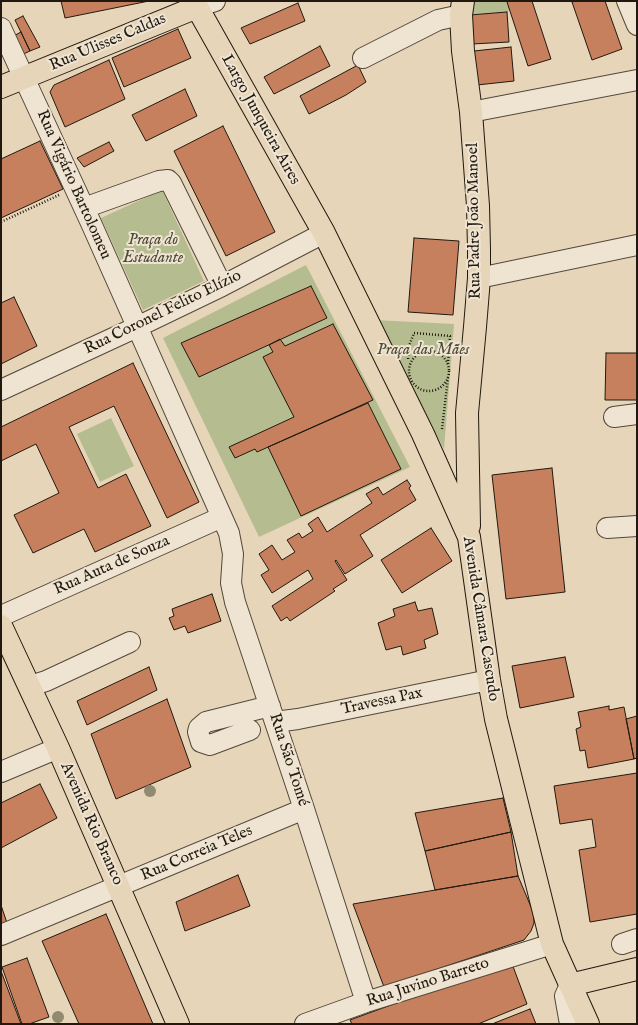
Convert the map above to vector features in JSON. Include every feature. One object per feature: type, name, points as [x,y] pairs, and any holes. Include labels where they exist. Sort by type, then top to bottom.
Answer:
[{"type":"main road","name":"Rua Ulisses Caldas","points":[[1,88],[198,4]]},
{"type":"main road","name":"Largo Junqueira Aires","points":[[198,4],[324,233]]},
{"type":"main road","name":"Rua Padre João Manoel","points":[[462,8],[463,51],[472,112],[478,206],[479,278],[467,413],[469,537]]},
{"type":"main road","name":"Avenida Câmara Cascudo","points":[[324,233],[423,434],[469,537],[489,680],[498,727],[552,944],[588,1024]]},
{"type":"main road","name":"Avenida Rio Branco","points":[[1,626],[58,748],[178,1024]]},
{"type":"main road","points":[[570,985],[637,970]]},
{"type":"street","points":[[627,1],[637,25]]},
{"type":"street","points":[[363,58],[462,8]]},
{"type":"street","name":"Rua Vigário Bartolomeu","points":[[1,28],[84,208],[222,517]]},
{"type":"street","points":[[472,112],[637,80]]},
{"type":"street","points":[[84,208],[159,181],[168,180],[171,183],[222,286]]},
{"type":"street","name":"Rua Coronel Felito Elízio","points":[[1,390],[222,286],[324,233]]},
{"type":"street","points":[[479,278],[637,245]]},
{"type":"street","points":[[614,417],[637,414]]},
{"type":"street","name":"Rua Auta de Souza","points":[[1,616],[222,517]]},
{"type":"street","name":"Rua São Tomé","points":[[222,517],[229,533],[233,554],[231,583],[234,625],[273,714],[366,1002]]},
{"type":"street","points":[[606,528],[637,526]]},
{"type":"street","points":[[30,686],[46,681],[130,642]]},
{"type":"street","name":"Travessa Pax","points":[[250,730],[210,745],[201,742],[198,732],[199,728],[206,722],[273,714],[298,719],[489,680]]},
{"type":"street","points":[[1,772],[58,748]]},
{"type":"street","name":"Rua Correia Teles","points":[[1,935],[304,809]]},
{"type":"street","name":"Rua Juvino Barreto","points":[[305,1024],[366,1002],[552,944]]},
{"type":"street","points":[[570,985],[565,996],[570,1024]]},
{"type":"path","points":[[1,222],[74,188]]},
{"type":"path","points":[[419,395],[411,382],[408,370],[409,346],[414,333],[450,336],[449,371],[442,433],[438,427]]},
{"type":"path","points":[[408,370],[414,357],[426,351],[433,351],[439,354],[448,364]]},
{"type":"path","points":[[411,382],[416,387],[427,391],[440,388],[448,378]]},
{"type":"green space","points":[[475,1],[510,1],[510,9],[507,12],[470,15]]},
{"type":"green space","name":"Praça do Estudante","points":[[162,190],[204,281],[143,310],[101,218]]},
{"type":"green space","points":[[306,265],[410,467],[259,537],[163,338]]},
{"type":"green space","name":"Praça das Mães","points":[[374,320],[454,324],[444,450],[444,449]]},
{"type":"green space","points":[[111,418],[134,466],[100,482],[77,434]]},
{"type":"building","points":[[61,1],[149,1],[65,18]]},
{"type":"building","points":[[532,1],[551,59],[528,66],[507,2]]},
{"type":"building","points":[[605,1],[622,49],[592,60],[572,2]]},
{"type":"building","points":[[298,3],[305,21],[250,44],[241,28]]},
{"type":"building","points":[[507,12],[509,42],[472,44],[470,15]]},
{"type":"building","points":[[23,16],[40,47],[30,51],[15,20]]},
{"type":"building","points":[[178,29],[191,58],[124,87],[112,58]]},
{"type":"building","points":[[21,32],[30,51],[17,57],[8,39]]},
{"type":"building","points":[[320,46],[330,66],[274,94],[264,77]]},
{"type":"building","points":[[511,47],[514,81],[477,85],[474,51]]},
{"type":"building","points":[[109,60],[125,99],[65,127],[50,92],[54,85]]},
{"type":"building","points":[[358,65],[366,82],[346,95],[309,114],[300,96]]},
{"type":"building","points":[[185,89],[197,116],[146,141],[132,115]]},
{"type":"building","points":[[223,126],[275,232],[226,256],[174,151]]},
{"type":"building","points":[[40,141],[63,189],[1,218],[1,159]]},
{"type":"building","points":[[109,142],[114,151],[84,167],[77,158]]},
{"type":"building","points":[[414,238],[459,241],[453,315],[408,312]]},
{"type":"building","points":[[311,286],[327,318],[199,377],[181,343]]},
{"type":"building","points":[[14,297],[37,346],[1,364],[1,303]]},
{"type":"building","points":[[333,324],[373,400],[257,452],[255,449],[235,458],[229,447],[294,417],[263,357],[273,352],[269,345],[280,339],[285,346]]},
{"type":"building","points":[[606,353],[637,353],[637,400],[605,400]]},
{"type":"building","points":[[133,363],[199,502],[167,518],[114,406],[69,427],[98,488],[126,474],[151,526],[95,552],[84,529],[33,553],[14,515],[59,493],[36,444],[1,461],[1,427]]},
{"type":"building","points":[[368,403],[401,469],[301,516],[268,447]]},
{"type":"building","points":[[552,468],[565,592],[506,599],[492,475]]},
{"type":"building","points":[[407,480],[411,486],[409,488],[416,500],[360,535],[373,556],[345,574],[336,560],[335,561],[347,580],[333,589],[335,591],[290,621],[287,617],[281,621],[272,606],[313,579],[308,570],[272,593],[261,575],[269,570],[259,554],[272,545],[282,560],[295,552],[287,540],[299,533],[302,538],[313,531],[308,524],[318,517],[327,532],[372,503],[366,494],[378,487],[383,495]]},
{"type":"building","points":[[431,528],[452,561],[402,593],[381,560]]},
{"type":"building","points":[[212,594],[221,621],[188,633],[185,626],[174,630],[169,618],[174,616],[172,609]]},
{"type":"building","points":[[415,602],[418,611],[432,608],[438,634],[424,640],[426,648],[403,655],[401,646],[386,650],[378,623],[395,616],[393,609]]},
{"type":"building","points":[[565,657],[574,697],[520,708],[512,666]]},
{"type":"building","points":[[149,667],[157,690],[87,725],[77,701]]},
{"type":"building","points":[[167,699],[191,767],[116,799],[91,734]]},
{"type":"building","points":[[609,706],[609,710],[624,707],[634,759],[588,768],[585,750],[580,751],[576,729],[581,727],[578,712]]},
{"type":"building","points":[[637,716],[637,758],[634,759],[626,719]]},
{"type":"building","points":[[637,773],[637,914],[590,922],[579,850],[596,847],[592,819],[560,824],[554,786]]},
{"type":"building","points":[[40,784],[57,818],[1,848],[1,803]]},
{"type":"building","points":[[503,798],[511,832],[425,851],[415,813]]},
{"type":"building","points":[[511,832],[518,876],[435,890],[425,851]]},
{"type":"building","points":[[238,875],[250,906],[185,931],[176,902]]},
{"type":"building","points":[[518,876],[534,914],[534,923],[531,931],[524,940],[384,987],[353,904]]},
{"type":"building","points":[[1,905],[9,929],[1,932]]},
{"type":"building","points":[[106,914],[153,1024],[79,1024],[42,941]]},
{"type":"building","points":[[27,958],[49,1017],[29,1024],[22,1024],[2,967]]},
{"type":"building","points":[[511,961],[527,1004],[478,1024],[352,1024],[350,1020]]},
{"type":"building","points":[[1,971],[21,1024],[1,1024]]},
{"type":"building","points":[[530,1009],[536,1024],[492,1024]]}]
